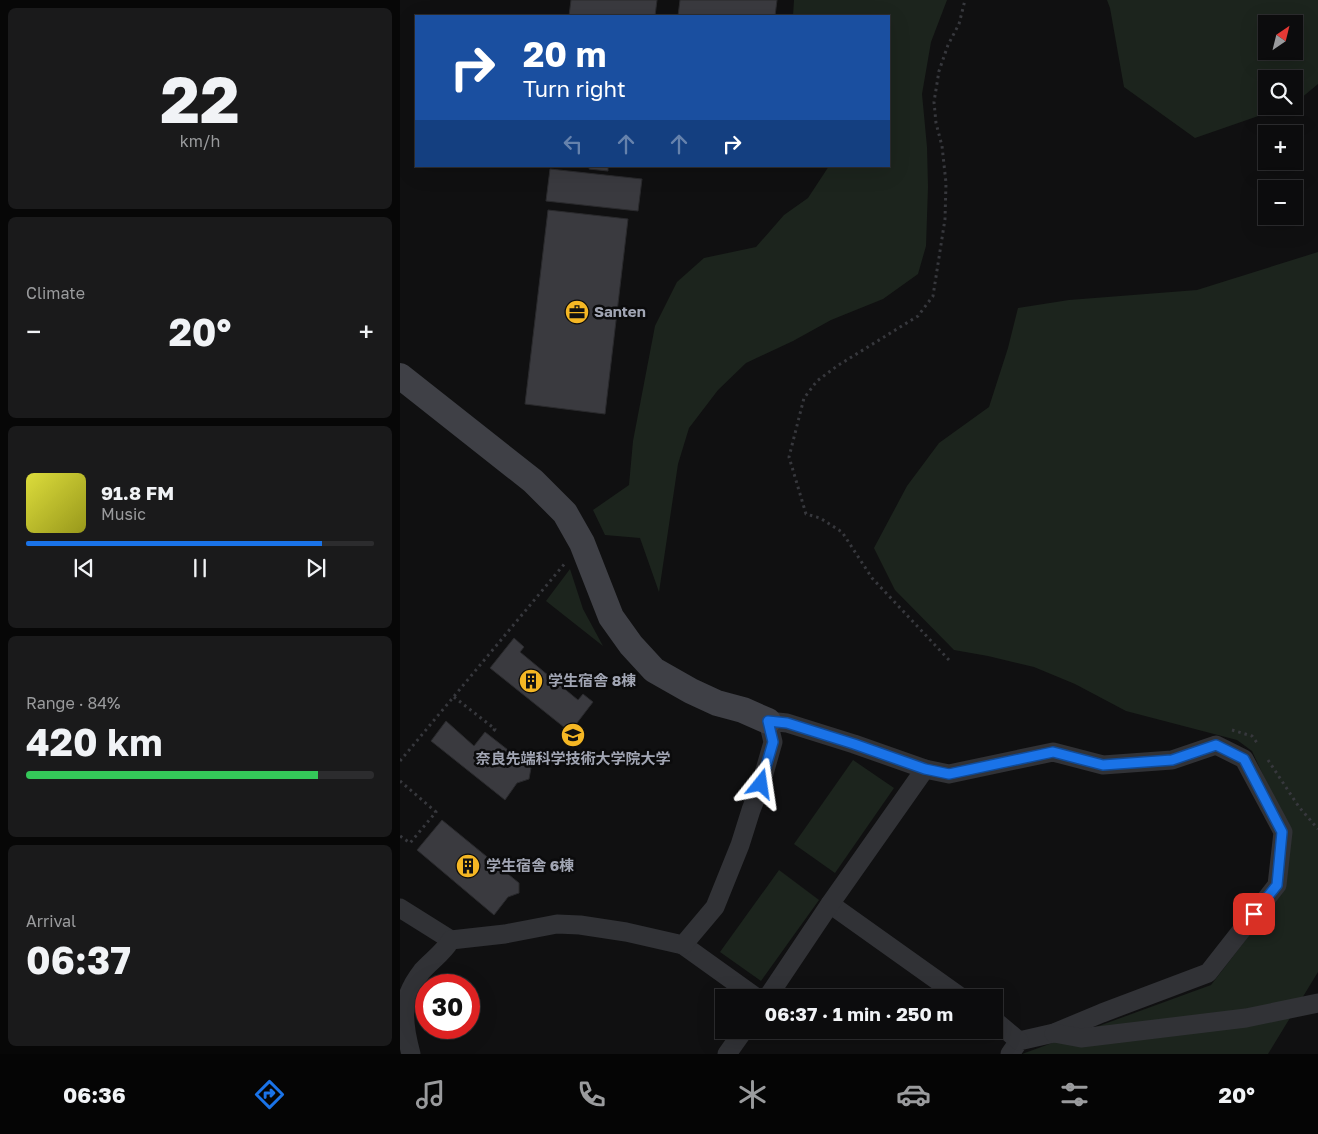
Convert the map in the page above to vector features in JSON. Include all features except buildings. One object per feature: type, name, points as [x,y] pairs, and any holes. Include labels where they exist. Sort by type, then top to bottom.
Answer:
[{"type":"street","points":[[400,376],[533,481],[565,513],[582,543],[611,617],[631,645],[654,670],[717,703],[743,710],[768,721],[787,723],[925,769],[949,774],[1053,752],[1103,765],[1172,760],[1216,745],[1244,759],[1282,832],[1277,885],[1208,973],[1015,1048],[1003,1032]]},
{"type":"street","points":[[683,945],[715,907],[740,845],[773,742],[768,721]]},
{"type":"street","points":[[773,989],[925,769]]},
{"type":"street","points":[[830,904],[949,989]]},
{"type":"street","points":[[400,908],[451,940],[505,934],[557,924],[580,925],[626,932],[683,945],[744,989]]},
{"type":"street","points":[[411,1054],[402,1017],[406,990],[422,971],[444,951],[451,940]]},
{"type":"street","points":[[1054,1033],[1081,1038],[1246,1018],[1318,1004]]},
{"type":"street","points":[[727,1054],[738,1039]]},
{"type":"path","points":[[949,660],[872,578],[842,532],[820,518],[806,514],[789,457],[804,398],[817,381],[837,366],[918,316],[933,296],[945,219],[946,183],[934,102],[939,71],[948,45],[959,24],[964,0]]},
{"type":"path","points":[[400,761],[582,543]]},
{"type":"path","points":[[454,697],[495,729],[492,734]]},
{"type":"path","points":[[400,781],[436,812],[410,843],[400,836]]},
{"type":"shaded area","points":[[794,0],[947,0],[931,42],[922,94],[927,147],[926,246],[918,274],[883,299],[831,320],[793,341],[746,363],[718,390],[689,428],[678,464],[659,592],[640,538],[605,535],[593,510],[629,485],[633,441],[655,326],[677,282],[704,258],[756,247],[784,215],[808,198],[828,167],[890,167],[890,15],[793,15]]},
{"type":"shaded area","points":[[1107,0],[1318,0],[1318,84],[1303,96],[1303,70],[1258,70],[1258,115],[1261,115],[1195,138],[1124,87]]},
{"type":"shaded area","points":[[1318,252],[1318,972],[1268,1054],[1022,1054],[1211,985],[1285,889],[1291,836],[1252,751],[1237,740],[1126,711],[1075,684],[1034,667],[954,650],[895,590],[874,548],[907,486],[939,443],[989,407],[1008,348],[1018,308],[1069,300],[1197,290]]},
{"type":"shaded area","points":[[570,569],[583,609],[603,646],[546,601]]},
{"type":"shaded area","points":[[853,760],[894,788],[835,873],[794,844]]},
{"type":"shaded area","points":[[779,870],[819,900],[761,981],[720,952]]},
{"type":"place","name":"Santen","points":[[577,312]]},
{"type":"place","name":"学生宿舎 8棟","points":[[531,681]]},
{"type":"place","name":"奈良先端科学技術大学院大学","points":[[573,735]]},
{"type":"place","name":"学生宿舎 6棟","points":[[468,866]]},
{"type":"route","points":[[761,784],[773,742],[768,721],[787,723],[925,769],[949,774],[1053,752],[1103,765],[1172,760],[1216,745],[1244,759],[1282,832],[1277,885],[1254,914]]}]
